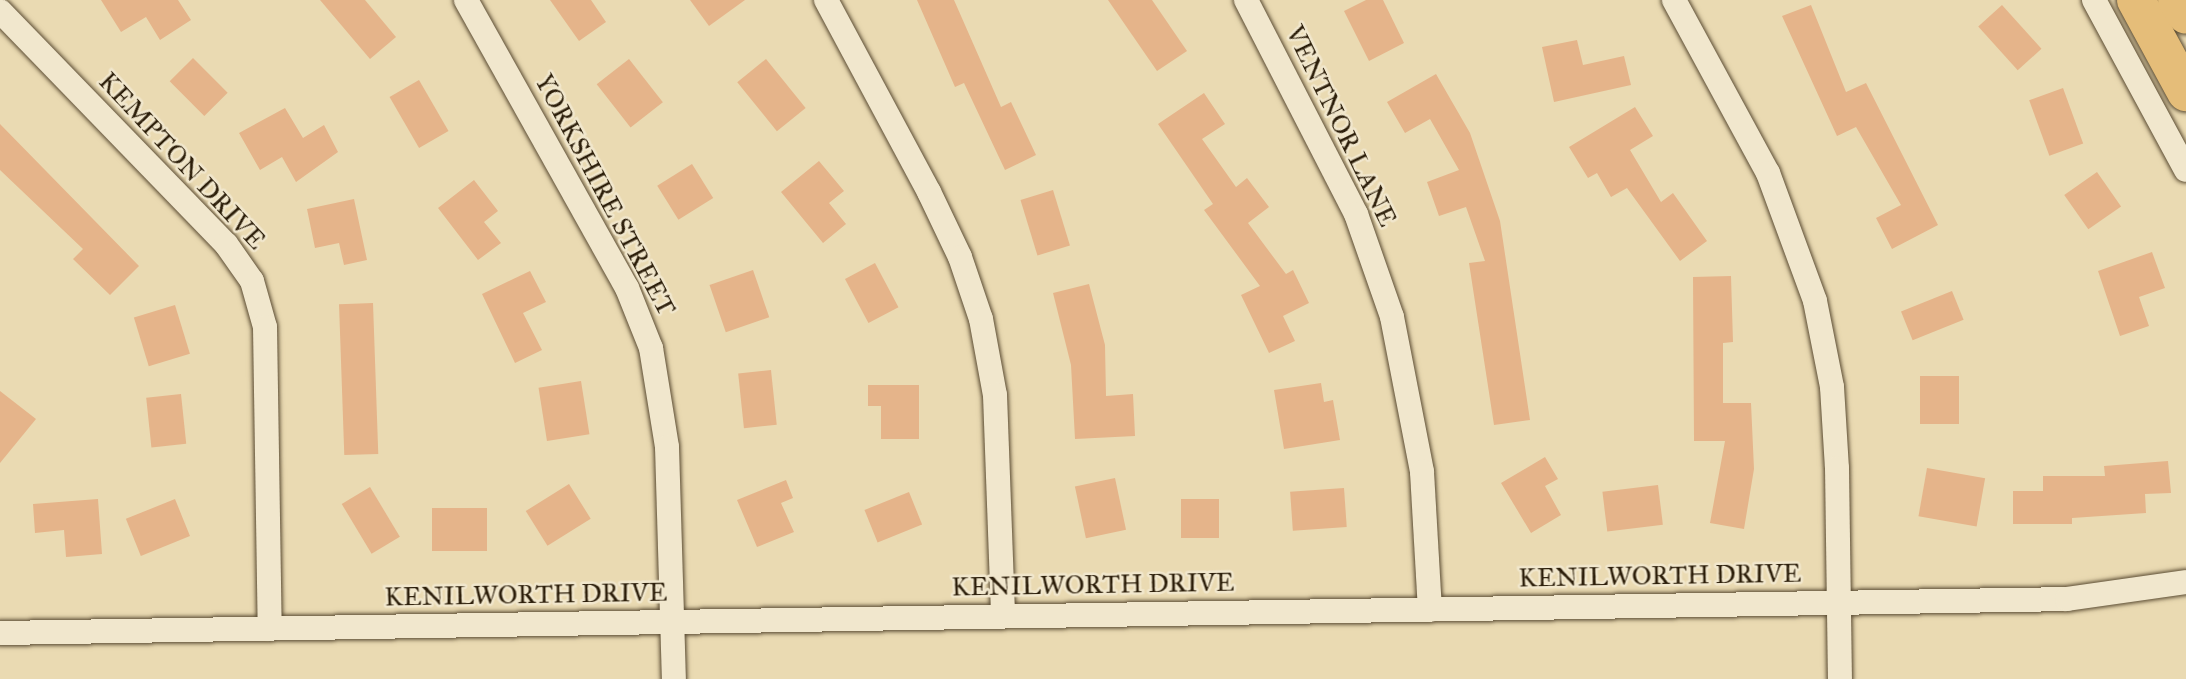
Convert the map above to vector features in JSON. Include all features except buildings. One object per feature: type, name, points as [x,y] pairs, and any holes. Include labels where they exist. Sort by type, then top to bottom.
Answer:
[{"type":"main road","points":[[2136,0],[2186,92]]},
{"type":"main road","points":[[2177,0],[2186,15]]},
{"type":"street","name":"YORKSHIRE STREET","points":[[466,0],[628,288],[651,348],[667,447],[674,679]]},
{"type":"street","points":[[825,0],[929,192],[960,257],[981,319],[995,395],[1003,616]]},
{"type":"street","name":"VENTNOR LANE","points":[[1246,0],[1356,214],[1392,317],[1422,472],[1430,610]]},
{"type":"street","points":[[1674,0],[1768,173],[1815,301],[1832,387],[1840,679]]},
{"type":"street","points":[[2094,0],[2186,170]]},
{"type":"street","name":"KEMPTON DRIVE","points":[[0,10],[226,244],[252,281],[265,327],[270,629]]},
{"type":"street","name":"KENILWORTH DRIVE","points":[[0,633],[2067,599],[2186,582]]}]
